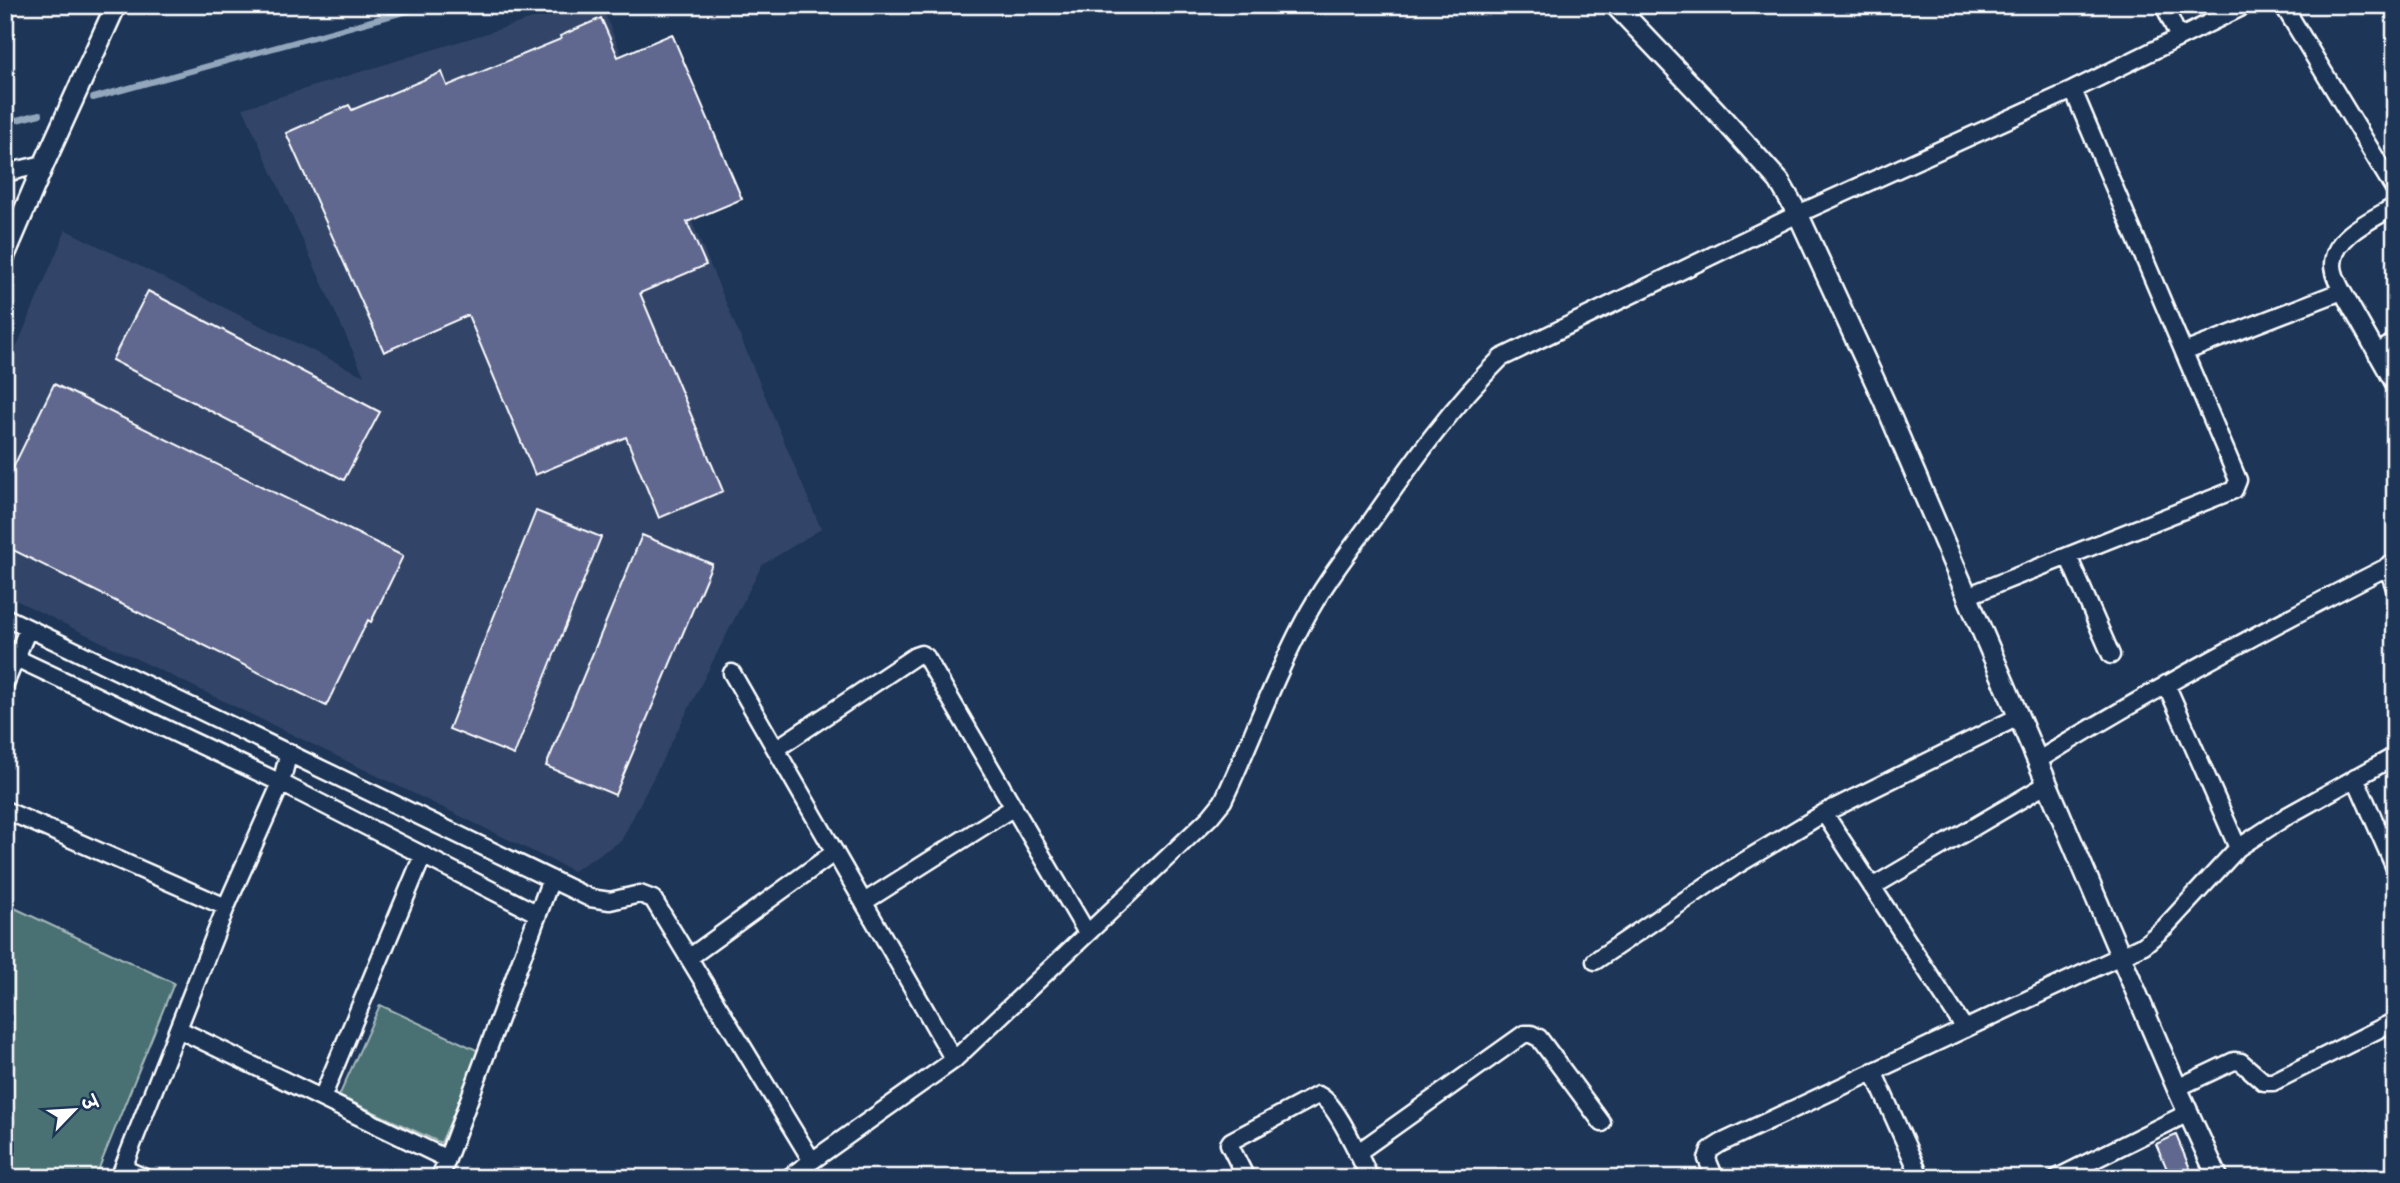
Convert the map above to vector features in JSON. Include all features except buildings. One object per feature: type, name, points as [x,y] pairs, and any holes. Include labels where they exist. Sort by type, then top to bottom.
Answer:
[{"type":"street","points":[[5,256],[116,5]]},
{"type":"street","points":[[1615,5],[1717,111],[1779,181],[1798,214],[1884,401],[2188,1114],[2218,1178]]},
{"type":"street","points":[[2164,5],[2179,38]]},
{"type":"street","points":[[788,1178],[954,1060],[1210,817],[1223,801],[1287,654],[1331,576],[1395,487],[1479,379],[1500,358],[1798,214],[2073,90],[2246,5]]},
{"type":"street","points":[[2283,5],[2395,190]]},
{"type":"street","points":[[1967,596],[2234,490],[2238,480],[2073,90]]},
{"type":"street","points":[[5,173],[44,164]]},
{"type":"street","points":[[2395,206],[2346,237],[2338,248],[2333,263],[2342,291],[2395,385]]},
{"type":"street","points":[[2184,352],[2342,291]]},
{"type":"street","points":[[2377,354],[2395,341]]},
{"type":"street","points":[[2068,555],[2111,655]]},
{"type":"street","points":[[2037,761],[2166,684],[2391,565],[2395,588]]},
{"type":"street","points":[[5,617],[590,898],[610,901],[640,894],[653,899],[812,1161]]},
{"type":"street","points":[[5,684],[28,629]]},
{"type":"street","points":[[776,749],[921,654],[931,665],[1087,933]]},
{"type":"street","points":[[16,658],[281,783],[538,914]]},
{"type":"street","points":[[732,673],[954,1060]]},
{"type":"street","points":[[2166,684],[2238,848]]},
{"type":"street","points":[[1595,961],[1734,867],[1824,813],[2018,717]]},
{"type":"street","points":[[145,1178],[121,1173],[226,907],[281,783],[289,752]]},
{"type":"street","points":[[1715,1178],[1707,1159],[1710,1150],[2144,944],[2165,928],[2238,848],[2287,816],[2395,756]]},
{"type":"street","points":[[2356,777],[2395,868]]},
{"type":"street","points":[[1872,887],[2047,784]]},
{"type":"street","points":[[864,902],[1014,807]]},
{"type":"street","points":[[5,810],[226,907]]},
{"type":"street","points":[[1824,813],[1965,1029]]},
{"type":"street","points":[[690,957],[835,852]]},
{"type":"street","points":[[322,1098],[423,855]]},
{"type":"street","points":[[440,1178],[551,880]]},
{"type":"street","points":[[2177,1088],[2234,1061],[2241,1062],[2264,1082],[2273,1082],[2395,1021]]},
{"type":"street","points":[[178,1029],[447,1159]]},
{"type":"street","points":[[1357,1153],[1524,1034],[1539,1038],[1602,1123]]},
{"type":"street","points":[[1873,1071],[1921,1178]]},
{"type":"street","points":[[1246,1178],[1232,1152],[1229,1144],[1231,1141],[1318,1095],[1323,1096],[1332,1107],[1370,1178]]},
{"type":"street","points":[[2057,1178],[2188,1114]]},
{"type":"shaded area","points":[[578,5],[601,5],[821,529],[762,565],[621,841],[573,871],[5,595],[5,374],[66,230],[364,376],[243,108]]},
{"type":"green space","points":[[6,904],[174,983],[95,1178],[19,1178],[5,1172]]},
{"type":"green space","points":[[380,1005],[481,1052],[441,1143],[339,1096]]},
{"type":"waterway","points":[[93,98],[429,5]]},
{"type":"waterway","points":[[5,123],[40,114]]}]
